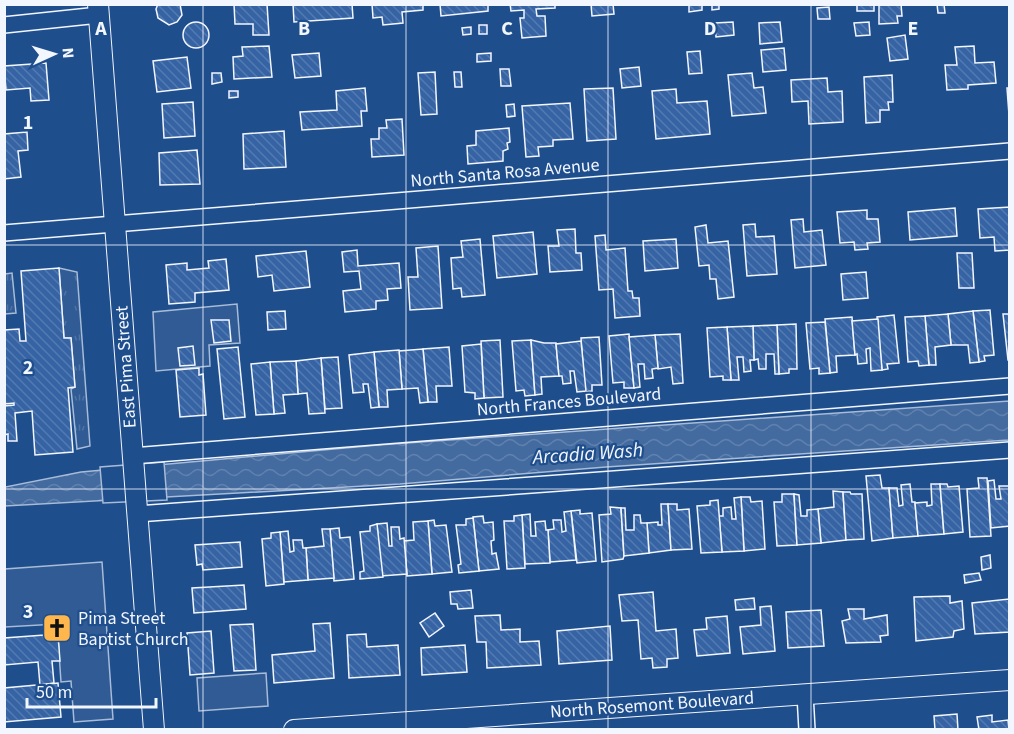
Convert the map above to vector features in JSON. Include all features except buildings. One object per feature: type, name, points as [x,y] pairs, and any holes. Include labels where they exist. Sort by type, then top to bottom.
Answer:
[{"type":"street","points":[[4,25],[99,10]]},
{"type":"street","name":"East Pima Street","points":[[99,10],[154,729]]},
{"type":"street","name":"North Santa Rosa Avenue","points":[[4,233],[1010,151]]},
{"type":"street","name":"North Frances Boulevard","points":[[133,462],[1010,386]]},
{"type":"street","points":[[137,511],[1010,450]]},
{"type":"street","name":"North Rosemont Boulevard","points":[[294,729],[1010,680]]},
{"type":"street","points":[[805,694],[807,729]]},
{"type":"green space","points":[[59,268],[77,272],[90,446],[77,449],[71,389],[75,387],[71,338],[64,338]]},
{"type":"green space","points":[[12,273],[16,313],[5,314],[5,274]]},
{"type":"shaded area","points":[[237,304],[240,343],[209,345],[210,366],[156,371],[153,312]]},
{"type":"shaded area","points":[[102,562],[113,719],[74,722],[71,681],[61,682],[57,624],[5,627],[5,569]]},
{"type":"shaded area","points":[[266,673],[268,706],[199,711],[197,678]]},
{"type":"water","name":"Arcadia Wash","points":[[1009,401],[1009,440],[606,467],[400,484],[5,506],[5,487],[81,472],[378,445]]},
{"type":"pier","points":[[164,462],[167,500],[103,503],[100,467]]},
{"type":"place","name":"Pima Street Baptist Church","points":[[57,628]]}]
